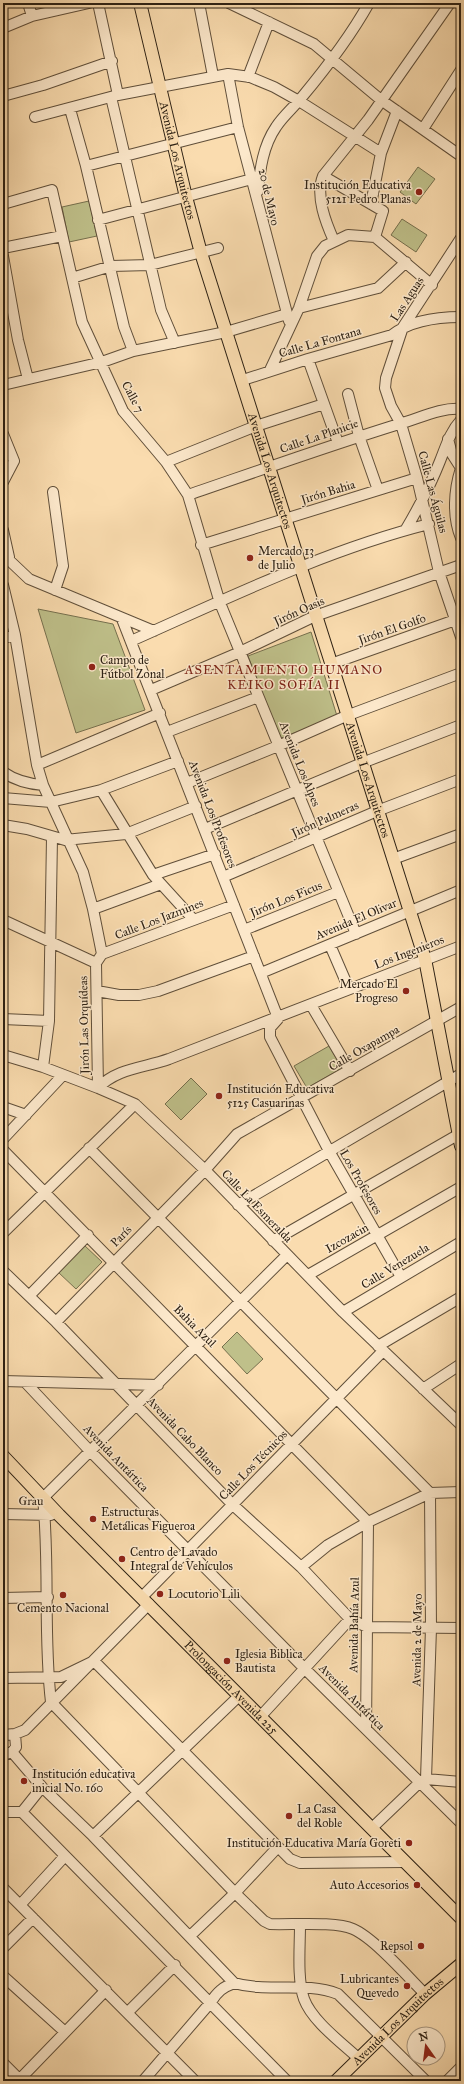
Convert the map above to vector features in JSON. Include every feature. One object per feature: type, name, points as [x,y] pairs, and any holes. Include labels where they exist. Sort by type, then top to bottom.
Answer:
[{"type":"main road","name":"Avenida Los Arquitectos","points":[[140,3],[186,197],[201,253],[331,664],[346,716],[410,910],[424,959],[448,1081],[460,1133],[461,1146]]},
{"type":"main road","name":"Prolongación Avenida 225","points":[[3,1456],[59,1515],[461,1918]]},
{"type":"main road","name":"Avenida Los Arquitectos","points":[[336,2081],[380,2037],[461,1964]]},
{"type":"street","points":[[28,3],[32,16]]},
{"type":"street","points":[[3,28],[32,16],[89,3]]},
{"type":"street","points":[[98,3],[112,61],[115,96],[150,265],[162,310],[175,343]]},
{"type":"street","points":[[198,3],[213,76]]},
{"type":"street","points":[[230,3],[314,44],[381,100],[461,156]]},
{"type":"street","points":[[257,199],[260,168],[266,148],[276,127],[333,60],[358,24],[369,3]]},
{"type":"street","points":[[334,241],[326,223],[322,200],[321,182],[323,176],[354,137],[450,3]]},
{"type":"street","points":[[248,77],[270,22]]},
{"type":"street","points":[[3,96],[43,85],[112,61]]},
{"type":"street","points":[[423,129],[461,70]]},
{"type":"street","points":[[35,117],[115,96],[160,86],[228,74],[248,77],[274,87],[299,101],[381,153]]},
{"type":"street","name":"20 de Mayo","points":[[228,74],[238,126],[290,324]]},
{"type":"street","points":[[70,109],[111,266],[124,327],[133,351]]},
{"type":"street","points":[[372,204],[381,153],[397,111]]},
{"type":"street","points":[[86,166],[238,126]]},
{"type":"street","points":[[323,176],[383,211],[376,237]]},
{"type":"street","points":[[98,220],[138,211],[252,179]]},
{"type":"street","name":"Calle 7","points":[[3,204],[52,190],[82,322],[102,362],[123,411],[166,462],[188,495],[201,545],[220,603]]},
{"type":"street","points":[[3,248],[62,236]]},
{"type":"street","points":[[270,370],[290,324],[299,308],[316,256],[326,246],[334,241],[348,236],[376,237]]},
{"type":"street","points":[[376,237],[383,246],[406,262],[432,285]]},
{"type":"street","name":"Las Aguas","points":[[386,378],[403,326],[432,285],[461,238]]},
{"type":"street","points":[[72,278],[111,266],[150,265],[218,248]]},
{"type":"street","points":[[3,256],[18,340],[28,379]]},
{"type":"street","points":[[299,308],[378,288],[406,262]]},
{"type":"street","points":[[3,385],[102,362],[133,351],[226,332],[287,314]]},
{"type":"street","points":[[403,326],[448,317],[461,317]]},
{"type":"street","name":"Calle La Fontana","points":[[242,380],[308,358],[392,336],[403,326]]},
{"type":"street","points":[[308,358],[338,443]]},
{"type":"street","name":"Calle Las Águilas","points":[[386,378],[385,388],[400,424],[417,478],[423,498],[439,572],[458,619],[461,637]]},
{"type":"street","points":[[348,394],[359,436],[378,490]]},
{"type":"street","points":[[166,462],[256,426],[324,404]]},
{"type":"street","name":"Calle La Planicie","points":[[188,495],[359,436],[454,408],[461,409]]},
{"type":"street","points":[[406,530],[441,460],[448,439],[461,420]]},
{"type":"street","points":[[3,434],[14,461],[3,482]]},
{"type":"street","points":[[448,439],[452,454],[461,468],[456,485],[455,514],[461,538]]},
{"type":"street","name":"Jirón Bahia","points":[[201,545],[417,478]]},
{"type":"street","points":[[53,492],[63,566],[55,590]]},
{"type":"street","points":[[131,641],[300,567],[406,530],[429,524]]},
{"type":"street","points":[[3,530],[10,561]]},
{"type":"street","points":[[3,551],[10,561],[29,579],[122,619],[154,631]]},
{"type":"street","name":"Jirón Oasis","points":[[151,690],[240,652],[315,616],[461,565]]},
{"type":"street","name":"Jirón Las Orquídeas","points":[[3,585],[15,635],[37,766],[43,785],[83,872],[93,909],[99,959],[97,991],[98,1088]]},
{"type":"street","name":"Avenida Los Alpes","points":[[220,603],[356,934]]},
{"type":"street","name":"Avenida Los Profesores","points":[[122,619],[278,1018]]},
{"type":"street","name":"Jirón El Golfo","points":[[331,664],[458,619]]},
{"type":"street","points":[[3,638],[15,635]]},
{"type":"street","points":[[187,783],[278,746],[346,716],[461,673]]},
{"type":"street","points":[[167,732],[258,697]]},
{"type":"street","points":[[37,766],[160,713]]},
{"type":"street","points":[[205,829],[362,763],[461,725]]},
{"type":"street","points":[[3,798],[51,802],[101,790],[178,761]]},
{"type":"street","points":[[3,772],[11,778],[26,783],[43,785]]},
{"type":"street","name":"Jirón Palmeras","points":[[223,877],[377,811],[461,779]]},
{"type":"street","points":[[101,790],[126,834],[153,875],[193,919]]},
{"type":"street","points":[[3,825],[65,840],[126,834],[196,806]]},
{"type":"street","points":[[393,860],[461,834]]},
{"type":"street","points":[[43,1067],[49,1021],[52,837]]},
{"type":"street","points":[[153,875],[214,854]]},
{"type":"street","points":[[93,909],[161,884]]},
{"type":"street","name":"Avenida El Olivar","points":[[261,973],[461,890]]},
{"type":"street","name":"Jirón Los Ficus","points":[[244,930],[338,892]]},
{"type":"street","name":"Calle Los Jazmines","points":[[99,959],[193,919],[234,905]]},
{"type":"street","points":[[3,920],[50,943],[99,959]]},
{"type":"street","points":[[330,945],[349,989]]},
{"type":"street","name":"Los Ingenieros","points":[[98,1088],[108,1078],[125,1071],[150,1066],[278,1018],[424,959],[461,946]]},
{"type":"street","points":[[97,991],[119,995],[139,995],[158,991],[254,956]]},
{"type":"street","points":[[311,1005],[350,1070]]},
{"type":"street","name":"Calle Oxapampa","points":[[205,1170],[237,1134],[461,1007]]},
{"type":"street","name":"Los Profesores","points":[[278,1018],[270,1028],[270,1037],[329,1151],[401,1277]]},
{"type":"street","points":[[3,1019],[49,1021]]},
{"type":"street","name":"Calle La Esmeralda","points":[[3,1055],[43,1067],[135,1104],[205,1170],[343,1312],[461,1425]]},
{"type":"street","points":[[238,1205],[461,1074]]},
{"type":"street","points":[[3,1139],[63,1075]]},
{"type":"street","points":[[3,1233],[45,1194],[89,1148],[135,1104]]},
{"type":"street","points":[[3,1107],[26,1115]]},
{"type":"street","points":[[273,1241],[460,1133]]},
{"type":"street","points":[[89,1148],[430,1493]]},
{"type":"street","name":"Bahia Azul","points":[[3,1150],[293,1443],[368,1522]]},
{"type":"street","name":"París","points":[[56,1322],[157,1217],[205,1170]]},
{"type":"street","name":"Izcozacin","points":[[308,1276],[461,1187]]},
{"type":"street","points":[[29,1296],[88,1236]]},
{"type":"street","name":"Calle Venezuela","points":[[343,1312],[461,1242]]},
{"type":"street","points":[[287,1255],[137,1405],[89,1450],[43,1498],[48,1598],[48,1678],[51,1702],[235,1893],[264,1921],[270,1924],[340,1926],[352,1929],[366,1937],[426,1994]]},
{"type":"street","name":"Avenida Cabo Blanco","points":[[3,1271],[56,1322],[233,1505],[301,1567],[350,1619]]},
{"type":"street","name":"Calle Los Técnicos","points":[[3,1735],[15,1734],[25,1730],[51,1702],[94,1661],[188,1550],[337,1398],[381,1348],[461,1297]]},
{"type":"street","points":[[423,1389],[461,1364]]},
{"type":"street","points":[[3,1381],[158,1384]]},
{"type":"street","name":"Avenida Antártica","points":[[25,1382],[89,1450],[304,1668],[422,1781],[461,1823]]},
{"type":"street","points":[[301,1567],[328,1545],[368,1522],[430,1493],[461,1492]]},
{"type":"street","name":"Avenida 2 de Mayo","points":[[422,1781],[431,1628],[430,1493]]},
{"type":"street","name":"Grau","points":[[3,1514],[59,1515]]},
{"type":"street","name":"Avenida Bahía Azul","points":[[366,1728],[368,1522]]},
{"type":"street","points":[[3,1598],[48,1598]]},
{"type":"street","points":[[260,1717],[350,1619],[367,1627],[461,1628]]},
{"type":"street","points":[[3,1678],[61,1677],[94,1661],[183,1750],[277,1848],[290,1859],[300,1863],[405,1862]]},
{"type":"street","points":[[93,1836],[239,1696]]},
{"type":"street","points":[[15,1734],[16,1746],[8,1754],[93,1836],[234,1983],[247,1987],[320,1989],[338,1994],[426,2081]]},
{"type":"street","points":[[372,1828],[422,1781],[461,1782]]},
{"type":"street","points":[[22,1812],[42,1787]]},
{"type":"street","points":[[3,1812],[22,1812],[175,1965],[287,2081]]},
{"type":"street","points":[[190,1936],[235,1893],[277,1848]]},
{"type":"street","points":[[20,1905],[65,1856]]},
{"type":"street","points":[[3,1888],[195,2081]]},
{"type":"street","points":[[3,1948],[33,1918]]},
{"type":"street","points":[[300,1925],[301,1988],[304,2000],[314,2016],[358,2058]]},
{"type":"street","points":[[128,2012],[175,1965]]},
{"type":"street","points":[[3,1976],[65,2032]]},
{"type":"street","points":[[143,2081],[220,1990],[234,1983]]},
{"type":"street","points":[[3,2063],[20,2080],[106,1990]]},
{"type":"street","points":[[452,2079],[461,2067]]},
{"type":"green space","points":[[418,167],[435,179],[416,204],[400,192]]},
{"type":"green space","points":[[89,201],[97,236],[69,242],[62,207]]},
{"type":"green space","points":[[402,219],[427,235],[416,252],[391,235]]},
{"type":"green space","name":"Campo de Fútbol Zonal","points":[[38,609],[113,624],[145,710],[76,733]]},
{"type":"green space","points":[[311,632],[337,716],[279,739],[248,656]]},
{"type":"green space","points":[[329,1046],[342,1068],[307,1088],[294,1066]]},
{"type":"green space","points":[[191,1078],[207,1094],[181,1120],[165,1104]]},
{"type":"green space","points":[[84,1245],[102,1262],[76,1289],[58,1272]]},
{"type":"green space","points":[[237,1332],[263,1359],[247,1374],[222,1347]]},
{"type":"place","name":"Institución Educativa 5121 Pedro Planas","points":[[419,192]]},
{"type":"place","name":"Mercado 13 de Julio","points":[[250,558]]},
{"type":"place","name":"Campo de Fútbol Zonal","points":[[92,667]]},
{"type":"place","name":"Mercado El Progreso","points":[[406,991]]},
{"type":"place","name":"Institución Educativa 5125 Casuarinas","points":[[219,1096]]},
{"type":"place","name":"Estructuras Metálicas Figueroa","points":[[93,1519]]},
{"type":"place","name":"Centro de Lavado Integral de Vehículos","points":[[122,1559]]},
{"type":"place","name":"Locutorio Lili","points":[[160,1594]]},
{"type":"place","name":"Cemento Nacional","points":[[63,1595]]},
{"type":"place","name":"Iglesia Biblica Bautista","points":[[227,1661]]},
{"type":"place","name":"Institución educativa inicial No. 160","points":[[24,1781]]},
{"type":"place","name":"La Casa del Roble","points":[[289,1816]]},
{"type":"place","name":"Institución Educativa María Goreti","points":[[409,1843]]},
{"type":"place","name":"Auto Accesorios","points":[[417,1885]]},
{"type":"place","name":"Repsol","points":[[421,1946]]},
{"type":"place","name":"Lubricantes Quevedo","points":[[407,1986]]},
{"type":"district","name":"ASENTAMIENTO HUMANO KEIKO SOFÍA II","points":[[284,676]]}]
